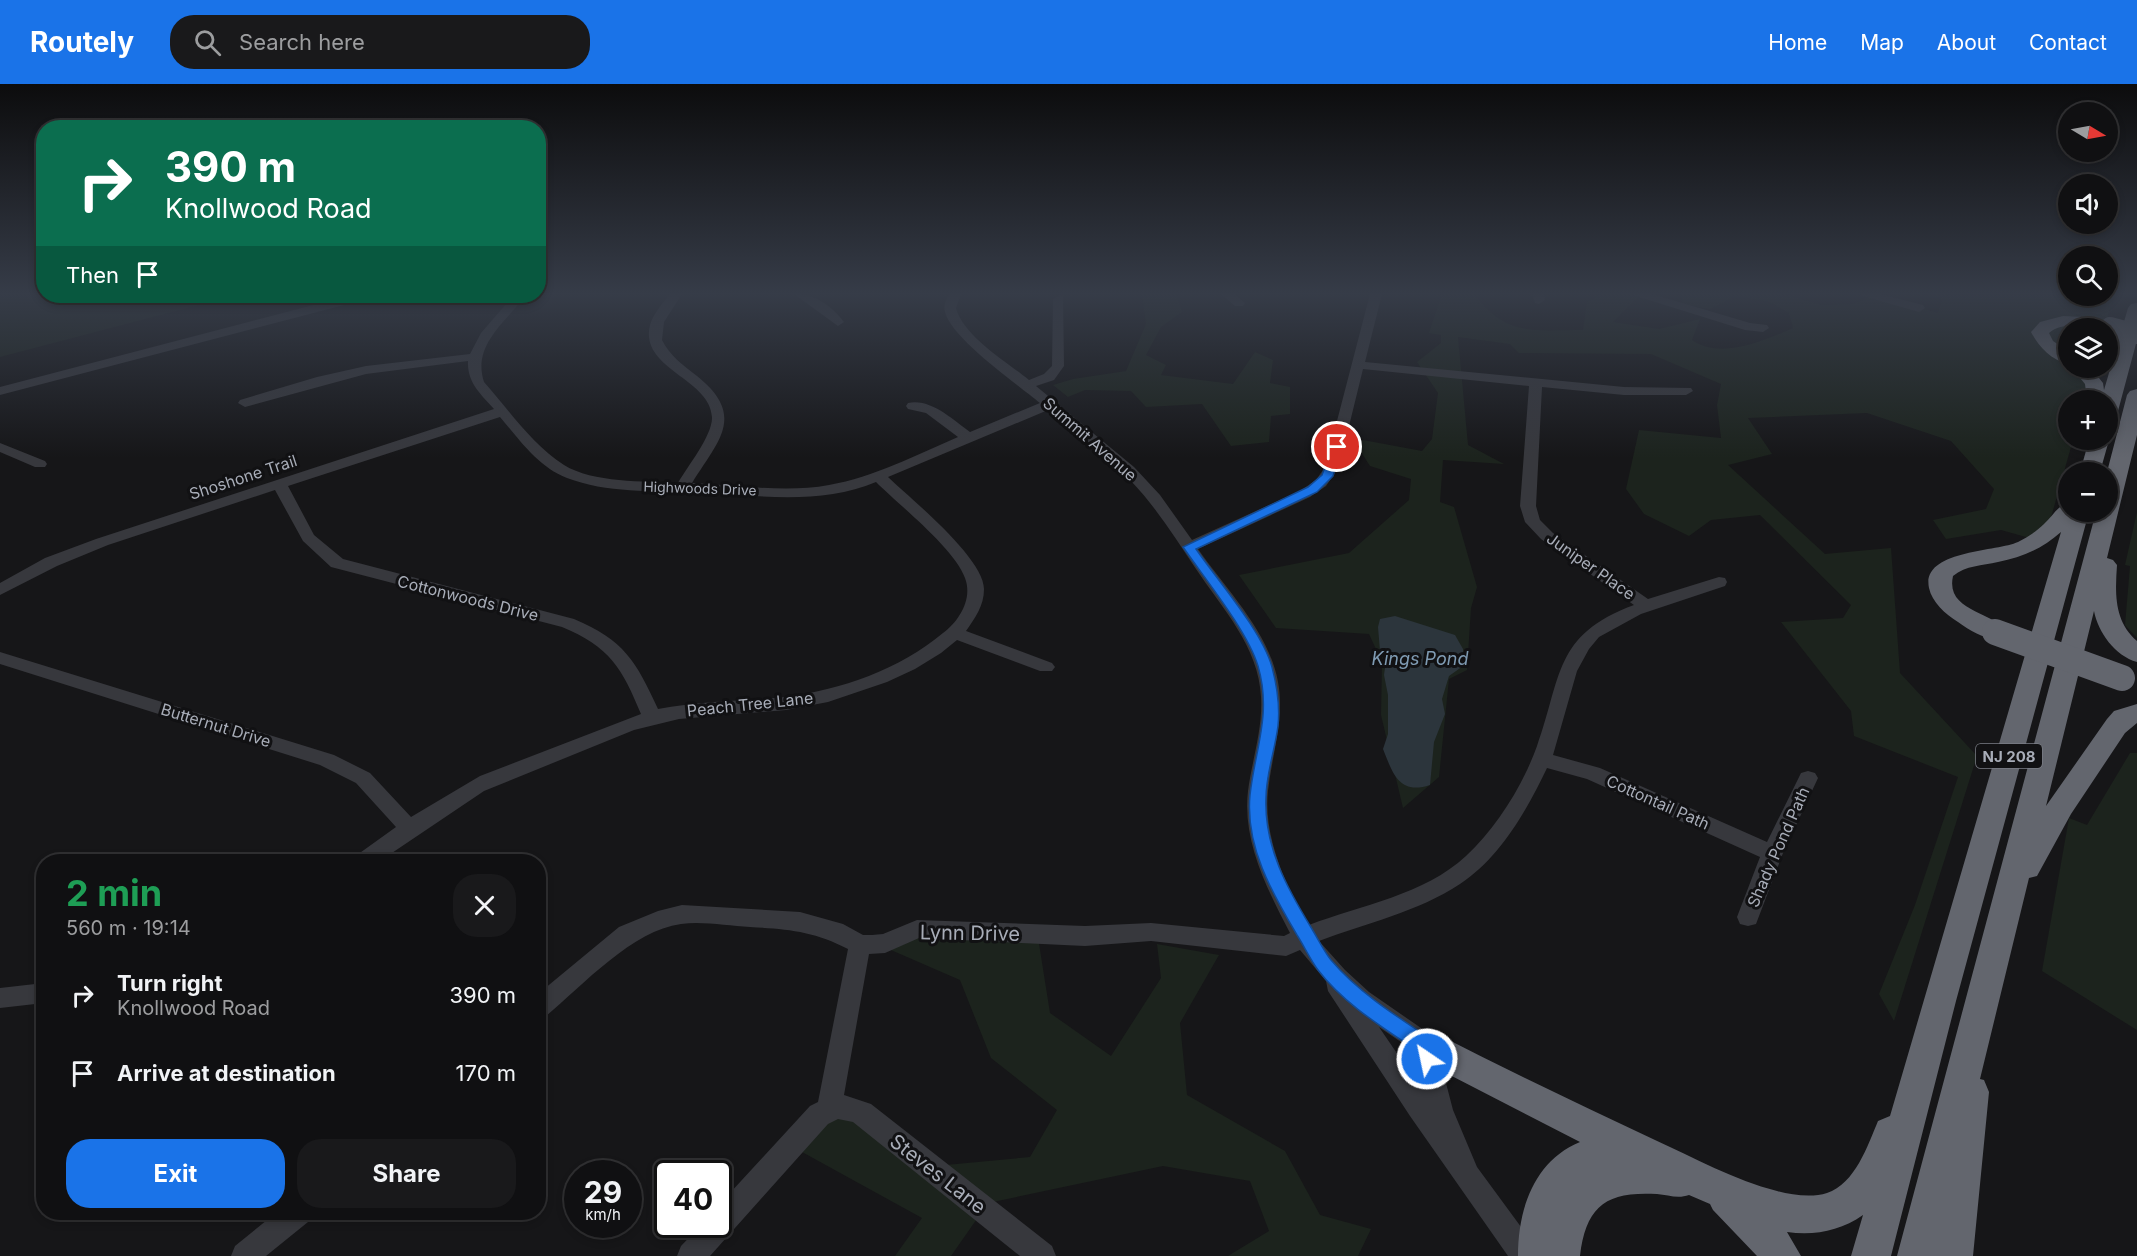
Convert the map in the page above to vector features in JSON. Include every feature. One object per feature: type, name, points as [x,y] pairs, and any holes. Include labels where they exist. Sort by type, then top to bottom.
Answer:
[{"type":"highway","points":[[2115,390],[2128,349]]},
{"type":"highway","name":"NJ 208","points":[[2118,470],[2137,395]]},
{"type":"highway","points":[[2058,522],[2052,530],[2030,545],[2004,554],[1953,564],[1942,573],[1940,586],[1947,600],[1974,622],[1995,632],[2129,681]]},
{"type":"highway","name":"NJ 208","points":[[1871,1256],[1939,1000],[2075,522]]},
{"type":"highway","name":"NJ 208","points":[[1917,1256],[2105,522]]},
{"type":"highway","points":[[2108,522],[2103,581],[2104,601],[2111,629],[2120,641],[2137,654]]},
{"type":"highway","points":[[2006,908],[2037,845],[2061,806],[2119,722],[2137,713]]},
{"type":"highway","points":[[1953,1256],[1960,1178],[1985,988]]},
{"type":"highway","points":[[1425,1045],[1626,1146],[1713,1186],[1780,1211],[1808,1216],[1836,1210],[1852,1200],[1866,1185],[1880,1162],[1939,1000]]},
{"type":"highway","points":[[1538,1256],[1537,1230],[1545,1202],[1556,1182],[1575,1163],[1594,1154],[1626,1146]]},
{"type":"highway","points":[[1560,1256],[1561,1240],[1569,1214],[1582,1198],[1602,1183],[1625,1176],[1647,1175],[1665,1176],[1713,1186],[1765,1234],[1780,1256]]},
{"type":"street","points":[[0,391],[162,349]]},
{"type":"street","points":[[245,403],[314,382],[366,370],[473,357],[477,349]]},
{"type":"street","points":[[661,349],[667,357],[710,396],[718,410],[714,435],[682,488]]},
{"type":"street","name":"Summit Avenue","points":[[982,349],[1129,470],[1153,497],[1250,635],[1264,665],[1272,704],[1271,726],[1258,795],[1258,820],[1263,847],[1280,890],[1345,1001],[1525,1256]]},
{"type":"street","points":[[1027,385],[1049,376],[1058,366],[1058,349]]},
{"type":"street","points":[[1189,547],[1305,494],[1321,483],[1332,467],[1363,349]]},
{"type":"street","name":"Highwoods Drive","points":[[473,357],[472,367],[478,383],[542,455],[560,469],[573,475],[614,484],[810,492],[845,487],[878,476],[1050,404]]},
{"type":"street","points":[[1359,365],[1624,391],[1686,392]]},
{"type":"street","name":"Juniper Place","points":[[1536,381],[1528,506],[1530,514],[1547,536],[1648,607]]},
{"type":"street","points":[[913,406],[931,410],[968,438]]},
{"type":"street","name":"Shoshone Trail","points":[[0,590],[76,551],[503,411]]},
{"type":"street","points":[[0,447],[40,464]]},
{"type":"street","name":"Peach Tree Lane","points":[[374,854],[449,802],[507,772],[652,717],[697,708],[783,704],[835,694],[881,678],[904,667],[954,633],[971,613],[975,601],[976,590],[971,572],[950,545],[878,476]]},
{"type":"street","name":"Cottonwoods Drive","points":[[279,484],[307,539],[320,552],[337,563],[568,623],[599,637],[612,646],[627,663],[652,717]]},
{"type":"street","name":"Lynn Drive","points":[[860,944],[885,943],[917,929],[1085,936],[1151,932],[1286,946],[1305,936],[1428,891],[1464,869],[1487,848],[1498,831],[1541,759],[1565,676],[1584,643],[1602,626],[1719,582]]},
{"type":"street","points":[[954,633],[1046,667]]},
{"type":"street","name":"Butternut Drive","points":[[0,658],[327,760],[364,779],[410,829]]},
{"type":"street","name":"Cottontail Path","points":[[1541,759],[1593,773],[1772,853]]},
{"type":"street","name":"Shady Pond Path","points":[[1748,917],[1772,853],[1808,778]]},
{"type":"street","points":[[546,1002],[627,934],[643,925],[674,915],[691,914],[800,921],[835,931],[860,944],[829,1109],[819,1115],[691,1256]]},
{"type":"street","name":"Summit Avenue","points":[[1324,964],[1385,1019],[1425,1045],[1436,1103],[1449,1137],[1466,1171]]},
{"type":"street","points":[[0,998],[36,994]]},
{"type":"street","name":"Steves Lane","points":[[829,1109],[841,1106],[852,1107],[862,1113],[1042,1256]]},
{"type":"street","points":[[245,1256],[288,1220]]},
{"type":"shaded area","points":[[0,349],[32,349],[0,357]]},
{"type":"shaded area","points":[[1135,349],[1149,349],[1146,355],[1166,365],[1161,375],[1233,384],[1255,352],[1273,360],[1270,383],[1290,387],[1290,414],[1271,416],[1269,442],[1231,446],[1202,404],[1146,407],[1131,391],[1085,390],[1068,397],[1053,385],[1073,379],[1126,371]]},
{"type":"shaded area","points":[[1434,349],[1459,349],[1468,445],[1504,464],[1443,460],[1440,502],[1454,507],[1477,587],[1471,608],[1467,670],[1449,679],[1439,777],[1403,808],[1381,715],[1382,662],[1369,634],[1276,628],[1239,575],[1349,553],[1409,500],[1411,479],[1370,466],[1357,446],[1363,440],[1422,451],[1432,439],[1438,393],[1417,362]]},
{"type":"shaded area","points":[[1515,349],[2058,349],[2058,378],[2090,378],[2087,390],[2058,390],[2058,450],[2070,450],[2067,462],[2058,462],[2058,493],[2044,542],[2001,530],[1946,539],[1933,520],[1986,509],[1994,489],[1951,441],[1867,413],[1748,418],[1772,454],[1728,465],[1825,554],[1891,548],[1900,673],[1977,756],[1894,1021],[1879,994],[1915,905],[1958,777],[1854,736],[1851,711],[1781,622],[1843,618],[1851,605],[1760,515],[1711,520],[1689,536],[1644,514],[1626,489],[1639,430],[1721,438],[1717,405],[1721,384],[1651,354],[1519,353]]},
{"type":"shaded area","points":[[2137,512],[2137,638],[2125,625],[2130,566],[2125,565]]},
{"type":"shaded area","points":[[2130,753],[2137,753],[2137,1030],[2042,971],[2069,818],[2087,825]]},
{"type":"shaded area","points":[[912,926],[1037,931],[1050,1013],[1111,1056],[1161,978],[1157,944],[1219,955],[1180,1023],[1187,1095],[1285,1151],[1320,1215],[1371,1229],[1358,1256],[1228,1256],[1269,1231],[1250,1181],[1163,1166],[988,1203],[951,1256],[895,1256],[922,1218],[793,1147],[848,1099],[935,1166],[1030,1157],[1057,1110],[991,1058],[960,980],[884,947]]},
{"type":"water","name":"Kings Pond","points":[[1395,616],[1455,635],[1463,649],[1463,666],[1449,676],[1442,699],[1445,714],[1434,742],[1430,785],[1419,787],[1404,785],[1399,780],[1390,767],[1383,749],[1388,734],[1388,695],[1384,675],[1386,661],[1380,651],[1378,627],[1380,619]]},
{"type":"route","points":[[1337,447],[1327,476],[1305,494],[1189,547],[1250,635],[1264,665],[1272,704],[1271,726],[1258,795],[1258,820],[1263,847],[1280,890],[1305,936],[1324,964],[1385,1019],[1425,1045],[1427,1059]]}]
